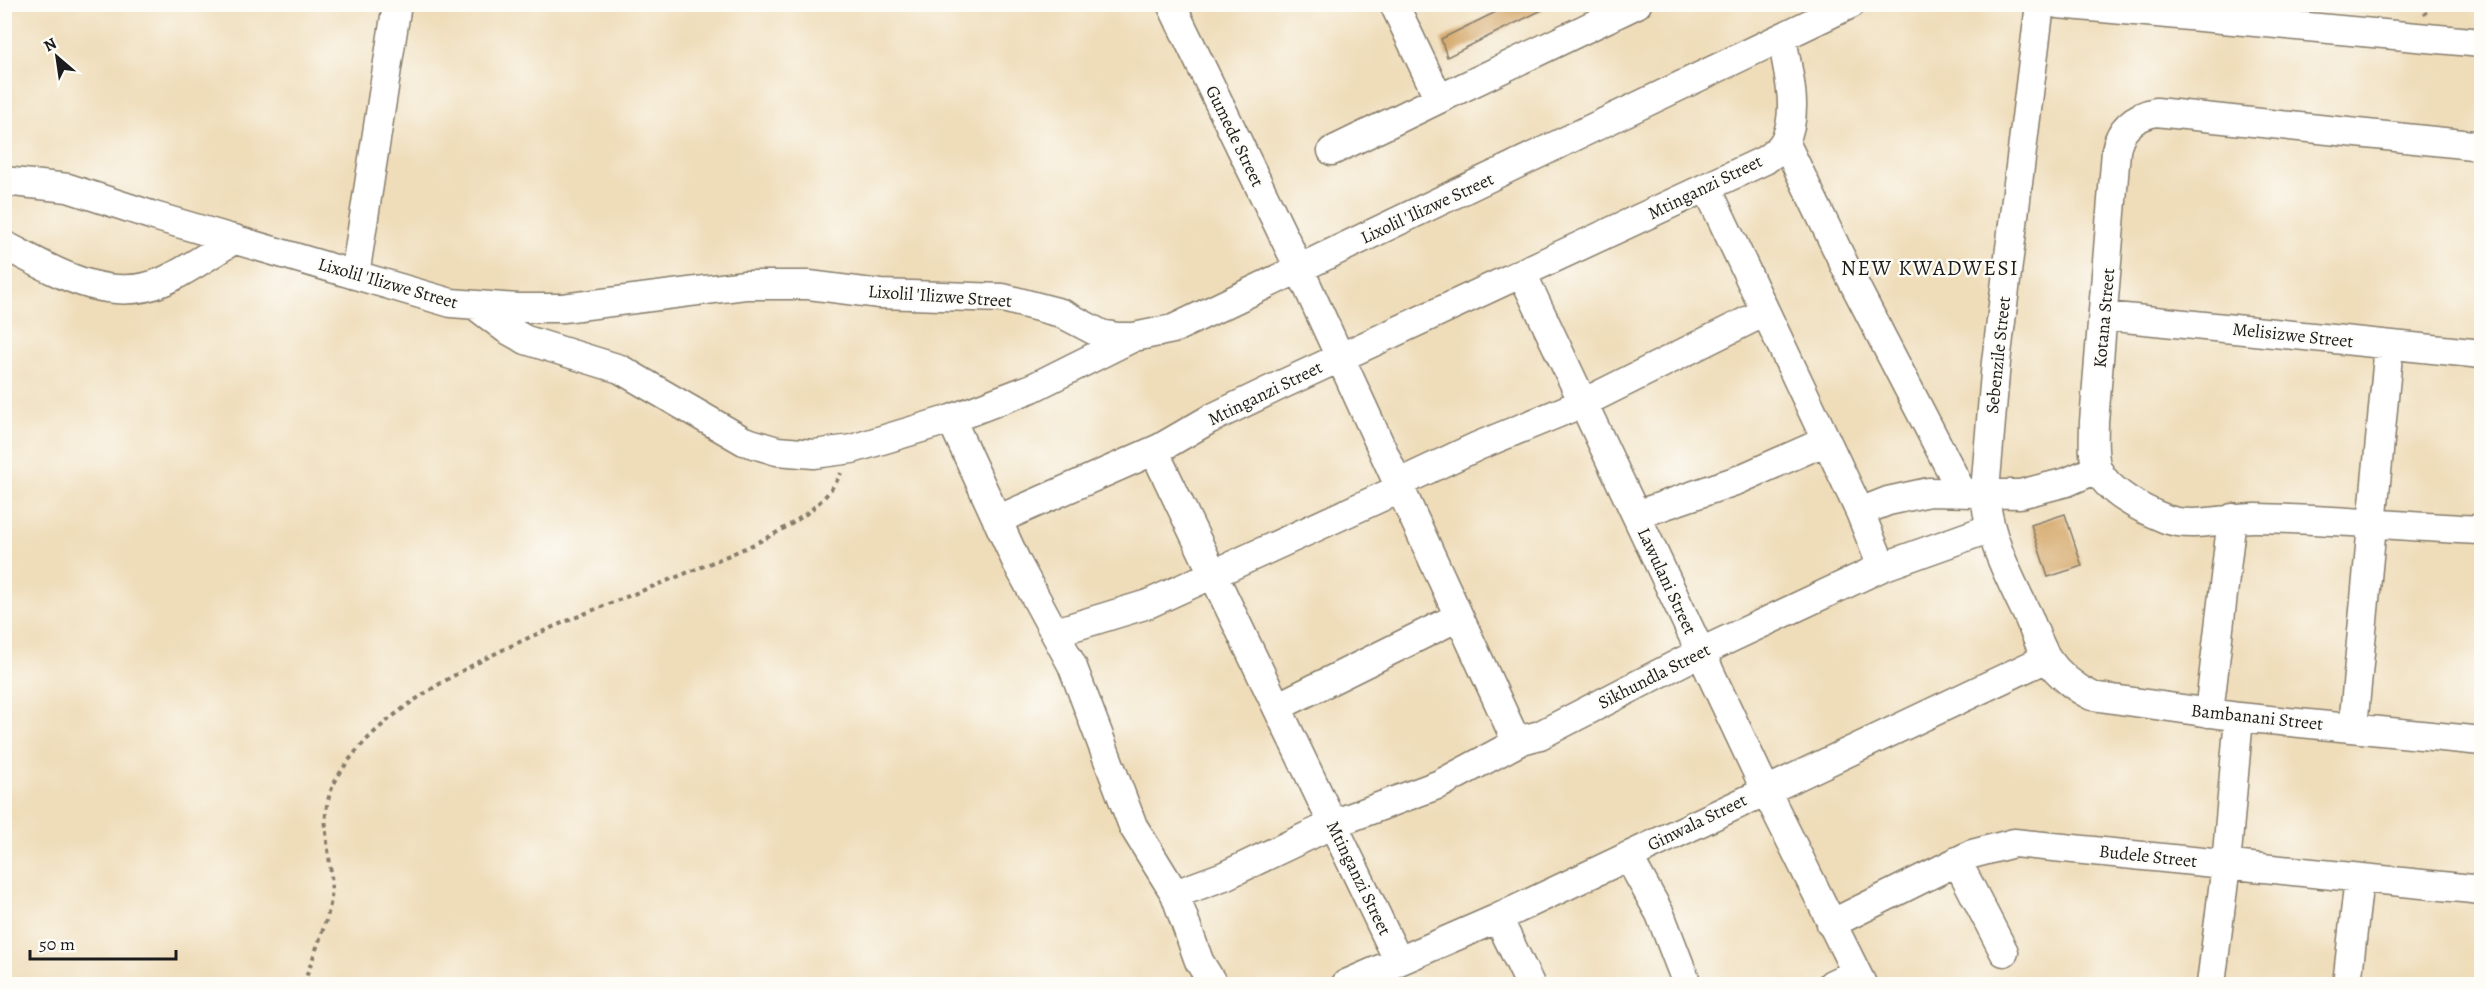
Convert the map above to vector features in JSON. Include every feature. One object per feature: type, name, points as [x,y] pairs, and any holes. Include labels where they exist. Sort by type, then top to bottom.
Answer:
[{"type":"street","points":[[355,275],[397,4]]},
{"type":"street","name":"Gumede Street","points":[[1171,4],[1299,268]]},
{"type":"street","points":[[1394,4],[1439,99]]},
{"type":"street","name":"Sebenzile Street","points":[[2040,4],[1996,362],[1973,491],[2047,658]]},
{"type":"street","points":[[2058,4],[2481,43]]},
{"type":"street","name":"Lixolil 'Ilizwe Street","points":[[4,181],[68,188],[435,300],[476,306],[563,308],[746,285],[809,285],[880,294],[1003,298],[1061,313],[1101,334],[1134,337],[1173,329],[1849,5]]},
{"type":"street","points":[[1332,152],[1627,7]]},
{"type":"street","points":[[1782,38],[1791,103],[1790,128],[1785,142],[1847,270],[1973,491]]},
{"type":"street","name":"Kotana Street","points":[[2097,469],[2094,457],[2094,422],[2105,316],[2117,142],[2132,121],[2142,115],[2156,112],[2481,146]]},
{"type":"street","name":"Mtinganzi Street","points":[[1389,971],[1333,824],[1160,461],[1160,448],[1209,419],[1765,160],[1785,142]]},
{"type":"street","points":[[1707,188],[1860,512],[1882,567]]},
{"type":"street","points":[[4,245],[49,268],[100,288],[123,290],[163,282],[235,239]]},
{"type":"street","points":[[1299,268],[1338,358],[1512,732],[1522,740]]},
{"type":"street","name":"Lawulani Street","points":[[1522,273],[1831,924],[1850,981]]},
{"type":"street","points":[[476,306],[506,329],[526,340],[620,369],[744,441],[777,451],[804,453],[852,448],[951,419],[1032,388],[1134,337]]},
{"type":"street","points":[[1056,632],[1124,614],[1214,576],[1478,446],[1583,403],[1765,312]]},
{"type":"street","name":"Melisizwe Street","points":[[2105,316],[2481,354]]},
{"type":"street","points":[[2354,727],[2389,345]]},
{"type":"street","points":[[951,419],[996,520],[1056,632],[1081,686],[1133,826],[1175,894],[1198,961],[1213,984]]},
{"type":"street","points":[[1636,515],[1738,480],[1826,441]]},
{"type":"street","points":[[996,520],[1160,448]]},
{"type":"street","points":[[1860,512],[1910,495],[1973,491],[2020,494],[2067,482],[2097,469],[2104,479],[2122,495],[2146,511],[2169,520],[2216,521],[2232,518],[2481,530]]},
{"type":"street","points":[[2209,713],[2232,518]]},
{"type":"street","name":"Sikhundla Street","points":[[1175,894],[1224,876],[1333,824],[1440,784],[1522,740],[1540,735],[1701,652],[1882,567],[1991,528]]},
{"type":"street","points":[[1277,707],[1458,617]]},
{"type":"street","name":"Bambanani Street","points":[[2047,658],[2076,687],[2092,696],[2239,717],[2481,741]]},
{"type":"street","name":"Ginwala Street","points":[[1346,984],[1389,971],[1765,789],[2047,658]]},
{"type":"street","points":[[2211,984],[2226,865],[2239,717]]},
{"type":"street","name":"Budele Street","points":[[1831,924],[1957,861],[1991,847],[2014,843],[2481,890]]},
{"type":"street","points":[[1628,856],[1660,914],[1687,984]]},
{"type":"street","points":[[1957,861],[2004,952]]},
{"type":"street","points":[[2347,984],[2358,878]]},
{"type":"street","points":[[1498,918],[1530,984]]},
{"type":"path","points":[[304,984],[331,899],[325,805],[337,778],[363,743],[409,705],[465,668],[603,606],[753,545],[797,519],[826,496],[838,478],[852,448]]},
{"type":"building","points":[[1512,4],[1554,4],[1447,57],[1441,39]]},
{"type":"building","points":[[2065,514],[2082,566],[2048,577],[2031,525]]},
{"type":"district","name":"NEW KWADWESI","points":[[1930,268]]}]
